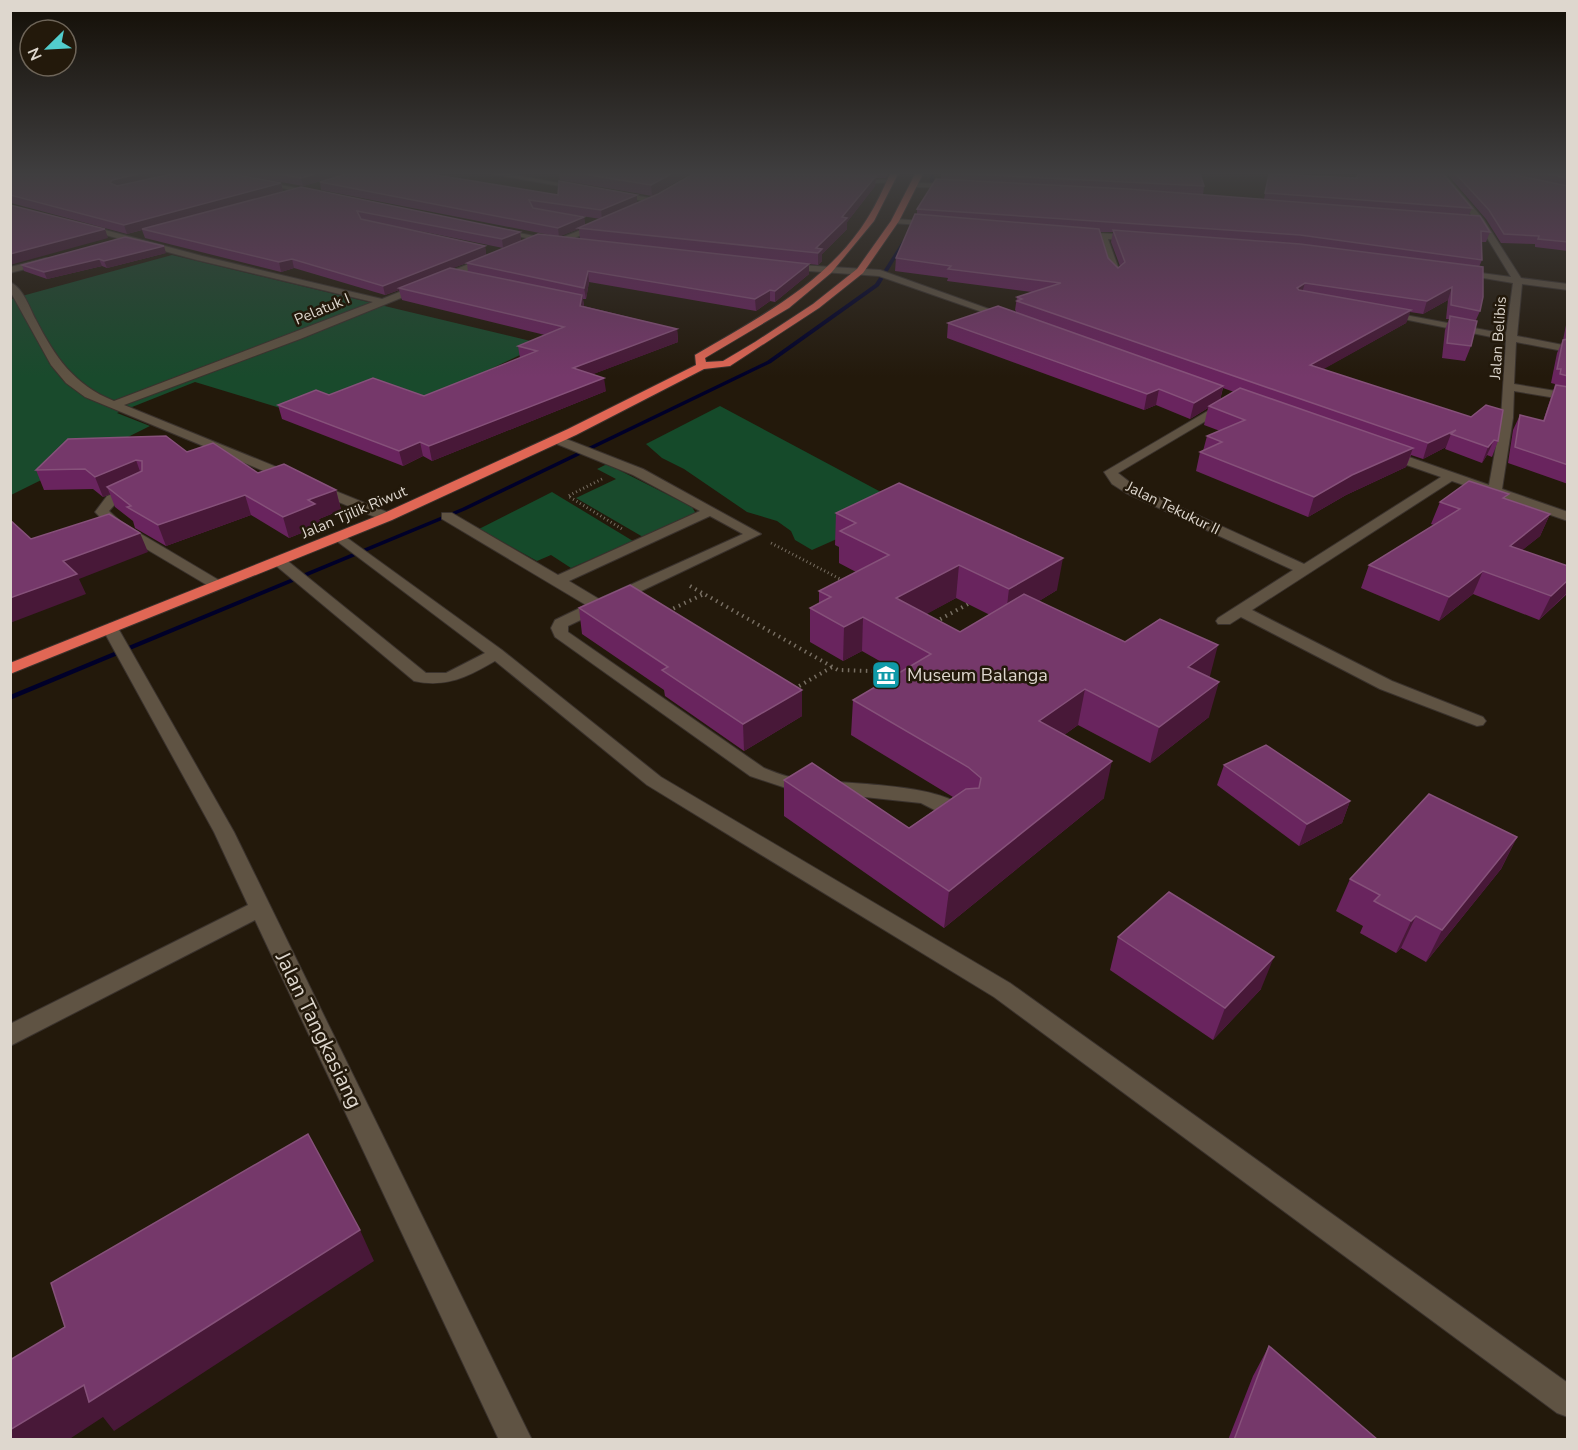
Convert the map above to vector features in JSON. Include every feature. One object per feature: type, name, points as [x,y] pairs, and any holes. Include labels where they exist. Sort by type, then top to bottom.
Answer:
[{"type":"highway","name":"Jalan Tjilik Riwut","points":[[702,366],[699,357],[786,306],[828,271],[853,242]]},
{"type":"highway","name":"Jalan Tjilik Riwut","points":[[10,669],[387,517],[556,439],[702,366],[726,364],[816,306],[860,271],[881,242]]},
{"type":"street","points":[[107,244],[115,242]]},
{"type":"street","points":[[143,242],[381,301]]},
{"type":"street","points":[[521,246],[532,242]]},
{"type":"street","points":[[558,242],[581,246]]},
{"type":"street","points":[[1105,242],[1108,249],[1108,262],[1116,275]]},
{"type":"street","name":"Jalan Belibis","points":[[1493,242],[1518,281],[1511,339],[1510,387],[1496,491]]},
{"type":"street","points":[[480,248],[492,251]]},
{"type":"street","name":"Pelatuk I","points":[[116,404],[285,341],[504,253]]},
{"type":"street","points":[[10,270],[53,259]]},
{"type":"street","points":[[773,266],[828,271],[860,271],[897,277],[1025,324]]},
{"type":"street","points":[[1450,271],[1568,287]]},
{"type":"street","points":[[450,274],[471,279]]},
{"type":"street","points":[[10,285],[21,296],[31,320],[64,378],[88,395],[116,404],[387,517]]},
{"type":"street","points":[[1367,311],[1422,319],[1568,350]]},
{"type":"street","points":[[1510,387],[1568,396]]},
{"type":"street","name":"Jalan Tekukur II","points":[[1229,398],[1111,472],[1117,481],[1131,490],[1303,569]]},
{"type":"street","points":[[556,439],[638,472],[754,534]]},
{"type":"street","points":[[1374,449],[1568,517]]},
{"type":"street","points":[[1224,621],[1450,476]]},
{"type":"street","points":[[144,486],[112,499],[102,512],[116,525],[217,585]]},
{"type":"street","points":[[557,581],[710,511]]},
{"type":"street","points":[[447,516],[598,605]]},
{"type":"street","points":[[754,534],[561,623],[559,628],[561,634],[757,772],[789,783],[923,797],[938,802],[966,818]]},
{"type":"street","points":[[339,536],[496,654],[654,781],[1002,990],[1568,1402]]},
{"type":"street","points":[[279,561],[420,677],[431,681],[446,680],[496,654]]},
{"type":"street","points":[[1240,610],[1404,694],[1433,707],[1476,721]]},
{"type":"street","name":"Jalan Tangkasiang","points":[[110,628],[224,832],[516,1440]]},
{"type":"street","points":[[10,1036],[261,908]]},
{"type":"path","points":[[606,477],[568,496],[643,542]]},
{"type":"path","points":[[754,534],[847,582]]},
{"type":"path","points":[[668,573],[832,667],[882,674],[915,672]]},
{"type":"path","points":[[667,611],[704,594]]},
{"type":"path","points":[[929,625],[968,604]]},
{"type":"path","points":[[785,694],[832,667]]},
{"type":"green space","points":[[172,255],[543,344],[419,403],[290,411],[195,382],[117,413],[150,426],[11,495],[11,299]]},
{"type":"green space","points":[[720,406],[909,507],[812,550],[795,540],[791,531],[777,521],[747,512],[684,469],[662,458],[646,444]]},
{"type":"green space","points":[[607,464],[692,507],[695,512],[693,516],[643,537],[576,498],[616,479],[597,469]]},
{"type":"green space","points":[[552,492],[633,541],[571,568],[551,555],[537,561],[479,529]]},
{"type":"building","points":[[10,242],[57,242],[10,254]]},
{"type":"building","points":[[108,242],[145,242],[164,246],[104,261],[99,259],[44,272],[22,265]]},
{"type":"building","points":[[195,242],[465,242],[485,246],[383,286],[292,259],[279,262]]},
{"type":"building","points":[[519,242],[607,242],[809,264],[775,291],[770,290],[755,299],[588,271],[584,288],[467,263]]},
{"type":"building","points":[[709,242],[823,242],[816,248],[822,249],[818,253]]},
{"type":"building","points":[[903,242],[1103,242],[1108,258],[1118,268],[1125,262],[1117,242],[1269,242],[1483,267],[1483,297],[1480,311],[1451,305],[1452,287],[1427,301],[1305,283],[1297,288],[1411,310],[1310,365],[1471,417],[1486,405],[1503,410],[1498,441],[1494,440],[1488,447],[1451,434],[1456,430],[1428,443],[1017,301],[1022,299],[1017,297],[1061,283],[948,269],[951,266],[896,258]]},
{"type":"building","points":[[1349,242],[1481,242],[1482,260]]},
{"type":"building","points":[[450,268],[582,295],[580,306],[677,329],[573,368],[604,378],[429,446],[420,442],[399,451],[278,405],[316,390],[329,395],[373,378],[424,396],[537,351],[518,346],[564,327],[399,288]]},
{"type":"building","points":[[998,306],[1223,386],[1194,403],[1159,389],[1147,394],[948,323]]},
{"type":"building","points":[[1450,316],[1477,321],[1471,346],[1447,343]]},
{"type":"building","points":[[1568,339],[1568,376],[1560,374],[1561,369],[1557,369],[1563,340]]},
{"type":"building","points":[[1556,385],[1568,387],[1568,465],[1515,447],[1520,415],[1544,421]]},
{"type":"building","points":[[1240,388],[1413,448],[1352,475],[1314,497],[1200,452],[1222,442],[1207,436],[1245,420],[1209,406]]},
{"type":"building","points":[[166,436],[187,452],[213,443],[258,473],[284,464],[336,490],[308,500],[315,504],[283,517],[245,495],[158,525],[127,507],[131,506],[107,487],[142,471],[142,461],[136,460],[95,477],[85,469],[36,470],[68,439]]},
{"type":"building","points":[[1469,481],[1509,494],[1503,498],[1550,514],[1510,546],[1568,566],[1568,580],[1551,596],[1483,571],[1449,597],[1369,565],[1460,509],[1440,502]]},
{"type":"building","points":[[899,483],[1063,558],[1009,589],[959,565],[896,598],[960,632],[1024,594],[1125,642],[1160,619],[1218,645],[1188,667],[1219,682],[1159,727],[1085,689],[1039,721],[1112,761],[949,891],[784,780],[812,763],[909,828],[966,789],[979,788],[981,778],[968,767],[853,700],[931,654],[863,617],[844,627],[810,608],[831,597],[819,591],[889,555],[840,531],[856,523],[836,513]]},
{"type":"building","points":[[109,514],[140,533],[63,561],[77,574],[10,598],[10,520],[31,539]]},
{"type":"building","points":[[630,585],[802,690],[743,724],[662,670],[668,667],[579,608]]},
{"type":"building","points":[[1266,745],[1350,801],[1307,824],[1224,765]]},
{"type":"building","points":[[1429,794],[1517,837],[1442,930],[1416,916],[1411,921],[1374,901],[1380,895],[1350,879]]},
{"type":"building","points":[[1169,892],[1274,957],[1225,1008],[1118,937]]},
{"type":"building","points":[[308,1134],[360,1230],[89,1402],[84,1385],[10,1430],[10,1360],[65,1327],[51,1283]]},
{"type":"building","points":[[1269,1346],[1378,1440],[1234,1440]]},
{"type":"waterway","points":[[10,698],[464,509],[769,362],[877,285],[904,242]]},
{"type":"place","name":"Museum Balanga","points":[[886,675]]}]
